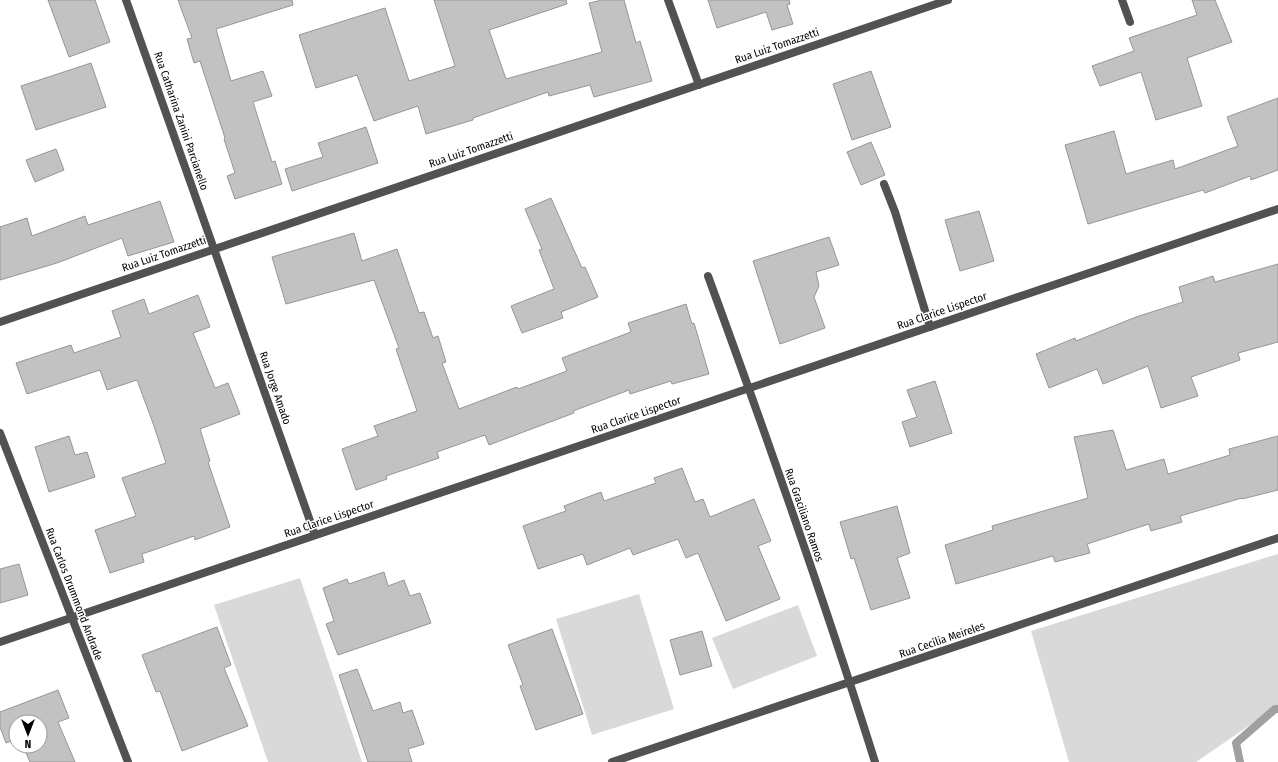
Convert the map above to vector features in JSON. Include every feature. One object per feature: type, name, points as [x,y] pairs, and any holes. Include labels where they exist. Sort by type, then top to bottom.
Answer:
[{"type":"street","name":"Rua Catharina Zanini Parcianello","points":[[126,0],[214,249]]},
{"type":"street","points":[[668,0],[699,85]]},
{"type":"street","name":"Rua Luiz Tomazzetti","points":[[0,322],[948,0]]},
{"type":"street","points":[[1122,0],[1130,22]]},
{"type":"street","points":[[884,184],[895,212],[930,326]]},
{"type":"street","name":"Rua Clarice Lispector","points":[[0,642],[1278,209]]},
{"type":"street","name":"Rua Jorge Amado","points":[[214,249],[315,535]]},
{"type":"street","name":"Rua Graciliano Ramos","points":[[708,276],[749,388],[850,682],[875,762]]},
{"type":"street","name":"Rua Carlos Drummond Andrade","points":[[0,433],[128,762]]},
{"type":"street","name":"Rua Cecília Meireles","points":[[612,762],[1278,538]]},
{"type":"shaded area","points":[[1278,554],[1278,706],[1196,762],[1069,762],[1031,631]]},
{"type":"shaded area","points":[[300,578],[362,762],[268,762],[214,605]]},
{"type":"shaded area","points":[[639,594],[674,709],[592,735],[556,619]]},
{"type":"shaded area","points":[[798,605],[817,656],[733,689],[712,638]]},
{"type":"building","points":[[48,0],[95,0],[110,42],[69,57]]},
{"type":"building","points":[[178,0],[292,0],[293,5],[216,29],[231,81],[263,71],[272,96],[253,102],[272,162],[275,161],[282,184],[235,199],[227,176],[235,173],[224,139],[225,138],[200,61],[194,63],[187,39],[192,38]]},
{"type":"building","points":[[434,0],[566,0],[567,4],[489,30],[506,79],[602,52],[589,3],[602,0],[624,0],[636,43],[640,41],[652,81],[594,97],[590,85],[549,96],[548,92],[473,118],[473,120],[426,134],[418,106],[374,121],[357,75],[316,88],[299,35],[385,8],[409,81],[455,66]]},
{"type":"building","points":[[708,0],[789,0],[790,4],[787,5],[793,24],[772,30],[766,12],[717,28]]},
{"type":"building","points":[[1192,0],[1215,0],[1232,42],[1187,58],[1202,106],[1156,120],[1141,72],[1100,86],[1092,66],[1134,51],[1129,38],[1197,15]]},
{"type":"building","points":[[91,63],[106,107],[36,130],[21,86]]},
{"type":"building","points":[[871,71],[891,127],[852,140],[833,84]]},
{"type":"building","points":[[1278,98],[1278,170],[1251,180],[1250,176],[1205,193],[1203,190],[1088,224],[1065,145],[1114,131],[1126,174],[1173,160],[1175,169],[1238,146],[1227,117]]},
{"type":"building","points":[[366,127],[378,163],[292,191],[285,169],[323,157],[318,143]]},
{"type":"building","points":[[871,142],[885,175],[861,185],[847,152]]},
{"type":"building","points":[[56,149],[64,170],[35,182],[26,160]]},
{"type":"building","points":[[551,198],[582,268],[585,267],[598,297],[561,312],[563,318],[522,333],[511,306],[554,289],[539,250],[542,249],[525,209]]},
{"type":"building","points":[[160,201],[174,242],[128,256],[122,238],[57,263],[0,280],[0,227],[27,218],[32,236],[85,216],[88,225]]},
{"type":"building","points":[[979,211],[994,261],[960,271],[945,220]]},
{"type":"building","points":[[354,233],[362,261],[397,249],[419,313],[424,312],[433,338],[438,336],[446,362],[442,363],[459,409],[517,387],[518,389],[567,371],[562,358],[631,332],[628,323],[686,304],[692,324],[694,323],[709,374],[672,384],[671,381],[630,394],[629,390],[573,411],[574,413],[489,445],[485,435],[437,452],[439,458],[386,476],[387,479],[356,490],[342,449],[378,436],[374,426],[417,411],[396,349],[399,348],[374,280],[286,304],[272,257]]},
{"type":"building","points":[[829,237],[839,265],[816,272],[819,286],[814,297],[825,328],[780,344],[753,261]]},
{"type":"building","points":[[1278,264],[1278,342],[1238,353],[1240,360],[1191,377],[1198,396],[1161,408],[1148,366],[1103,384],[1097,369],[1049,388],[1036,354],[1075,338],[1076,341],[1136,317],[1183,302],[1179,287],[1213,276],[1215,282]]},
{"type":"building","points":[[198,295],[210,327],[193,333],[215,388],[228,383],[240,414],[200,429],[210,461],[208,462],[230,527],[195,540],[194,536],[142,554],[144,562],[110,573],[95,530],[136,516],[122,478],[166,463],[137,380],[107,390],[100,370],[27,394],[16,363],[71,345],[74,353],[121,337],[112,311],[144,299],[149,314]]},
{"type":"building","points":[[935,381],[952,433],[910,447],[902,422],[917,417],[907,390]]},
{"type":"building","points":[[1113,430],[1126,470],[1164,459],[1168,474],[1230,455],[1229,449],[1278,436],[1278,490],[1242,498],[1180,516],[1182,522],[1151,531],[1149,524],[1087,544],[1090,553],[1055,562],[1053,556],[956,584],[945,545],[993,530],[992,526],[1088,498],[1074,437]]},
{"type":"building","points":[[69,436],[75,455],[87,452],[95,477],[49,492],[35,447]]},
{"type":"building","points":[[682,468],[695,502],[703,499],[710,517],[754,499],[771,541],[758,546],[780,599],[726,621],[698,553],[686,558],[678,539],[633,555],[630,548],[587,565],[583,554],[538,569],[523,526],[566,511],[564,506],[601,492],[604,501],[656,483],[654,478]]},
{"type":"building","points":[[897,506],[910,553],[897,558],[910,598],[871,610],[854,558],[851,559],[840,522]]},
{"type":"building","points":[[19,564],[28,595],[0,603],[0,569]]},
{"type":"building","points":[[384,572],[388,586],[404,580],[410,596],[420,593],[431,623],[338,655],[326,624],[334,621],[323,588],[347,579],[349,584]]},
{"type":"building","points":[[217,627],[231,665],[224,668],[248,726],[182,751],[160,691],[156,692],[142,655]]},
{"type":"building","points":[[552,629],[583,714],[536,730],[520,686],[523,685],[508,645]]},
{"type":"building","points":[[702,631],[712,666],[680,675],[670,640]]},
{"type":"building","points":[[357,669],[373,711],[400,702],[403,713],[412,710],[424,744],[408,749],[412,762],[368,762],[339,675]]},
{"type":"building","points":[[58,690],[69,718],[58,722],[75,762],[30,762],[26,754],[48,754],[48,714],[8,714],[8,742],[6,743],[0,727],[0,712]]},
{"type":"waterway","points":[[1240,762],[1236,743],[1275,709],[1278,709]]}]
